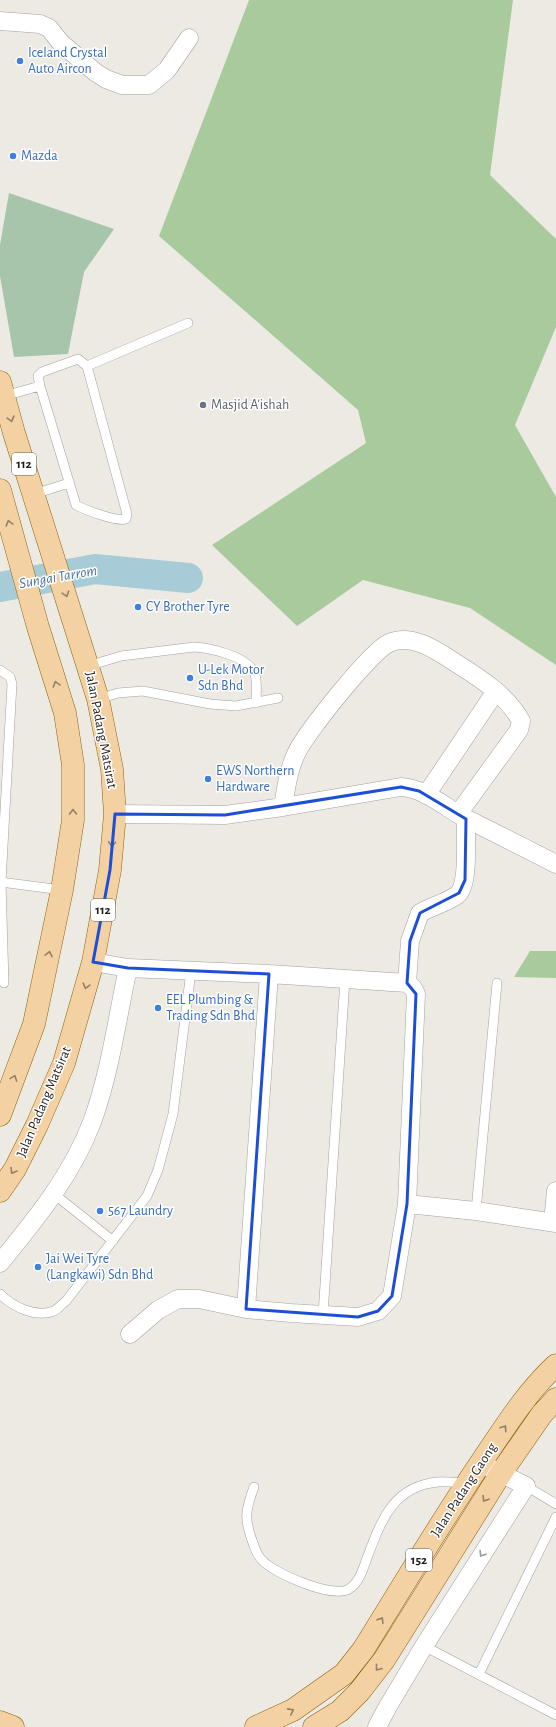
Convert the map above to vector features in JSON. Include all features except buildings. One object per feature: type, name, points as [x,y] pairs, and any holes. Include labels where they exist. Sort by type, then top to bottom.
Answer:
[{"type":"main road","name":"Jalan Padang Matsirat","points":[[0,1191],[15,1169],[37,1125],[64,1063],[93,962],[110,870],[115,814],[112,769],[98,699],[2,389]]},
{"type":"main road","name":"112","points":[[0,490],[38,627],[65,713],[73,765],[73,820],[62,890],[34,1024],[0,1115]]},
{"type":"main road","name":"Jalan Padang Gaong","points":[[256,1727],[293,1710],[344,1674],[362,1650],[467,1483],[511,1418],[542,1378],[556,1365]]},
{"type":"main road","name":"Jalan Padang Gaong","points":[[314,1727],[340,1711],[360,1691],[384,1660],[501,1473],[542,1414],[556,1399]]},
{"type":"street","points":[[0,21],[17,21],[40,24],[49,28],[61,43],[95,72],[106,79],[122,85],[149,84],[167,70],[189,38]]},
{"type":"street","points":[[282,807],[289,771],[296,752],[310,731],[374,654],[389,643],[403,640],[420,643],[437,650],[496,691],[516,711],[521,721],[518,730],[462,817],[465,880],[459,893],[450,899],[420,913],[410,941],[407,983]]},
{"type":"street","points":[[426,795],[496,691]]},
{"type":"street","points":[[115,814],[225,815],[401,787],[409,787],[426,795],[462,817],[556,864]]},
{"type":"street","points":[[93,962],[128,968],[269,974],[407,983],[413,988],[416,994],[407,1204],[392,1296],[378,1311],[358,1317],[246,1310],[199,1299],[178,1299],[158,1310],[130,1334]]},
{"type":"street","points":[[0,1263],[47,1205],[74,1161],[92,1121],[106,1073],[128,968]]},
{"type":"street","points":[[246,1310],[269,974]]},
{"type":"street","points":[[407,1204],[555,1223],[556,1191]]},
{"type":"street","points":[[377,1727],[424,1646],[526,1486],[480,1464]]},
{"type":"street","points":[[364,1727],[387,1708]]},
{"type":"lane","points":[[87,366],[188,323]]},
{"type":"lane","points":[[78,359],[87,366],[127,514],[126,519],[122,521],[76,505],[40,386],[38,376],[42,372],[78,359]]},
{"type":"lane","points":[[2,389],[40,386]]},
{"type":"lane","points":[[34,494],[69,483]]},
{"type":"lane","points":[[88,666],[121,656],[194,647],[224,652],[251,667],[256,678],[256,703]]},
{"type":"lane","points":[[0,670],[10,677],[12,684],[0,882],[4,983]]},
{"type":"lane","points":[[98,699],[118,693],[143,691],[210,704],[236,706],[278,698]]},
{"type":"lane","points":[[0,882],[62,890]]},
{"type":"lane","points":[[0,1294],[7,1301],[25,1310],[43,1314],[55,1311],[66,1301],[147,1196],[165,1149],[173,1114],[191,971]]},
{"type":"lane","points":[[323,1314],[345,979]]},
{"type":"lane","points":[[476,1212],[498,983]]},
{"type":"lane","points":[[54,1194],[113,1241]]},
{"type":"lane","points":[[254,1487],[246,1508],[248,1529],[261,1559],[277,1572],[323,1590],[344,1592],[350,1589],[360,1576],[385,1515],[401,1495],[422,1484],[439,1482],[467,1483]]},
{"type":"lane","points":[[526,1486],[556,1504]]},
{"type":"lane","points":[[478,1674],[556,1518]]},
{"type":"lane","points":[[424,1646],[556,1715]]},
{"type":"highlighted area","points":[[401,787],[419,791],[466,819],[465,880],[459,893],[420,913],[410,941],[407,983],[416,994],[407,1204],[392,1296],[378,1311],[358,1317],[246,1309],[269,974],[128,968],[93,962],[110,870],[115,814],[225,815]]},
{"type":"green space","points":[[249,0],[513,0],[490,175],[556,239],[556,327],[515,425],[556,497],[556,665],[470,608],[363,580],[297,626],[212,545],[366,443],[358,410],[159,236]]},
{"type":"green space","points":[[9,193],[114,229],[84,272],[68,354],[14,357],[0,276],[0,245]]},
{"type":"green space","points":[[530,951],[556,951],[556,978],[514,977]]},
{"type":"waterway","name":"Sungai Tarrom","points":[[0,587],[95,569],[188,578]]},
{"type":"place","name":"Iceland Crystal Auto Aircon","points":[[20,61]]},
{"type":"place","name":"Mazda","points":[[13,156]]},
{"type":"place","name":"Masjid A'ishah","points":[[203,405]]},
{"type":"place","name":"CY Brother Tyre","points":[[138,607]]},
{"type":"place","name":"U-Lek Motor Sdn Bhd","points":[[190,678]]},
{"type":"place","name":"EWS Northern Hardware","points":[[208,779]]},
{"type":"place","name":"EEL Plumbing & Trading Sdn Bhd","points":[[158,1008]]},
{"type":"place","name":"567 Laundry","points":[[100,1211]]},
{"type":"place","name":"Jai Wei Tyre (Langkawi) Sdn Bhd","points":[[38,1267]]}]
